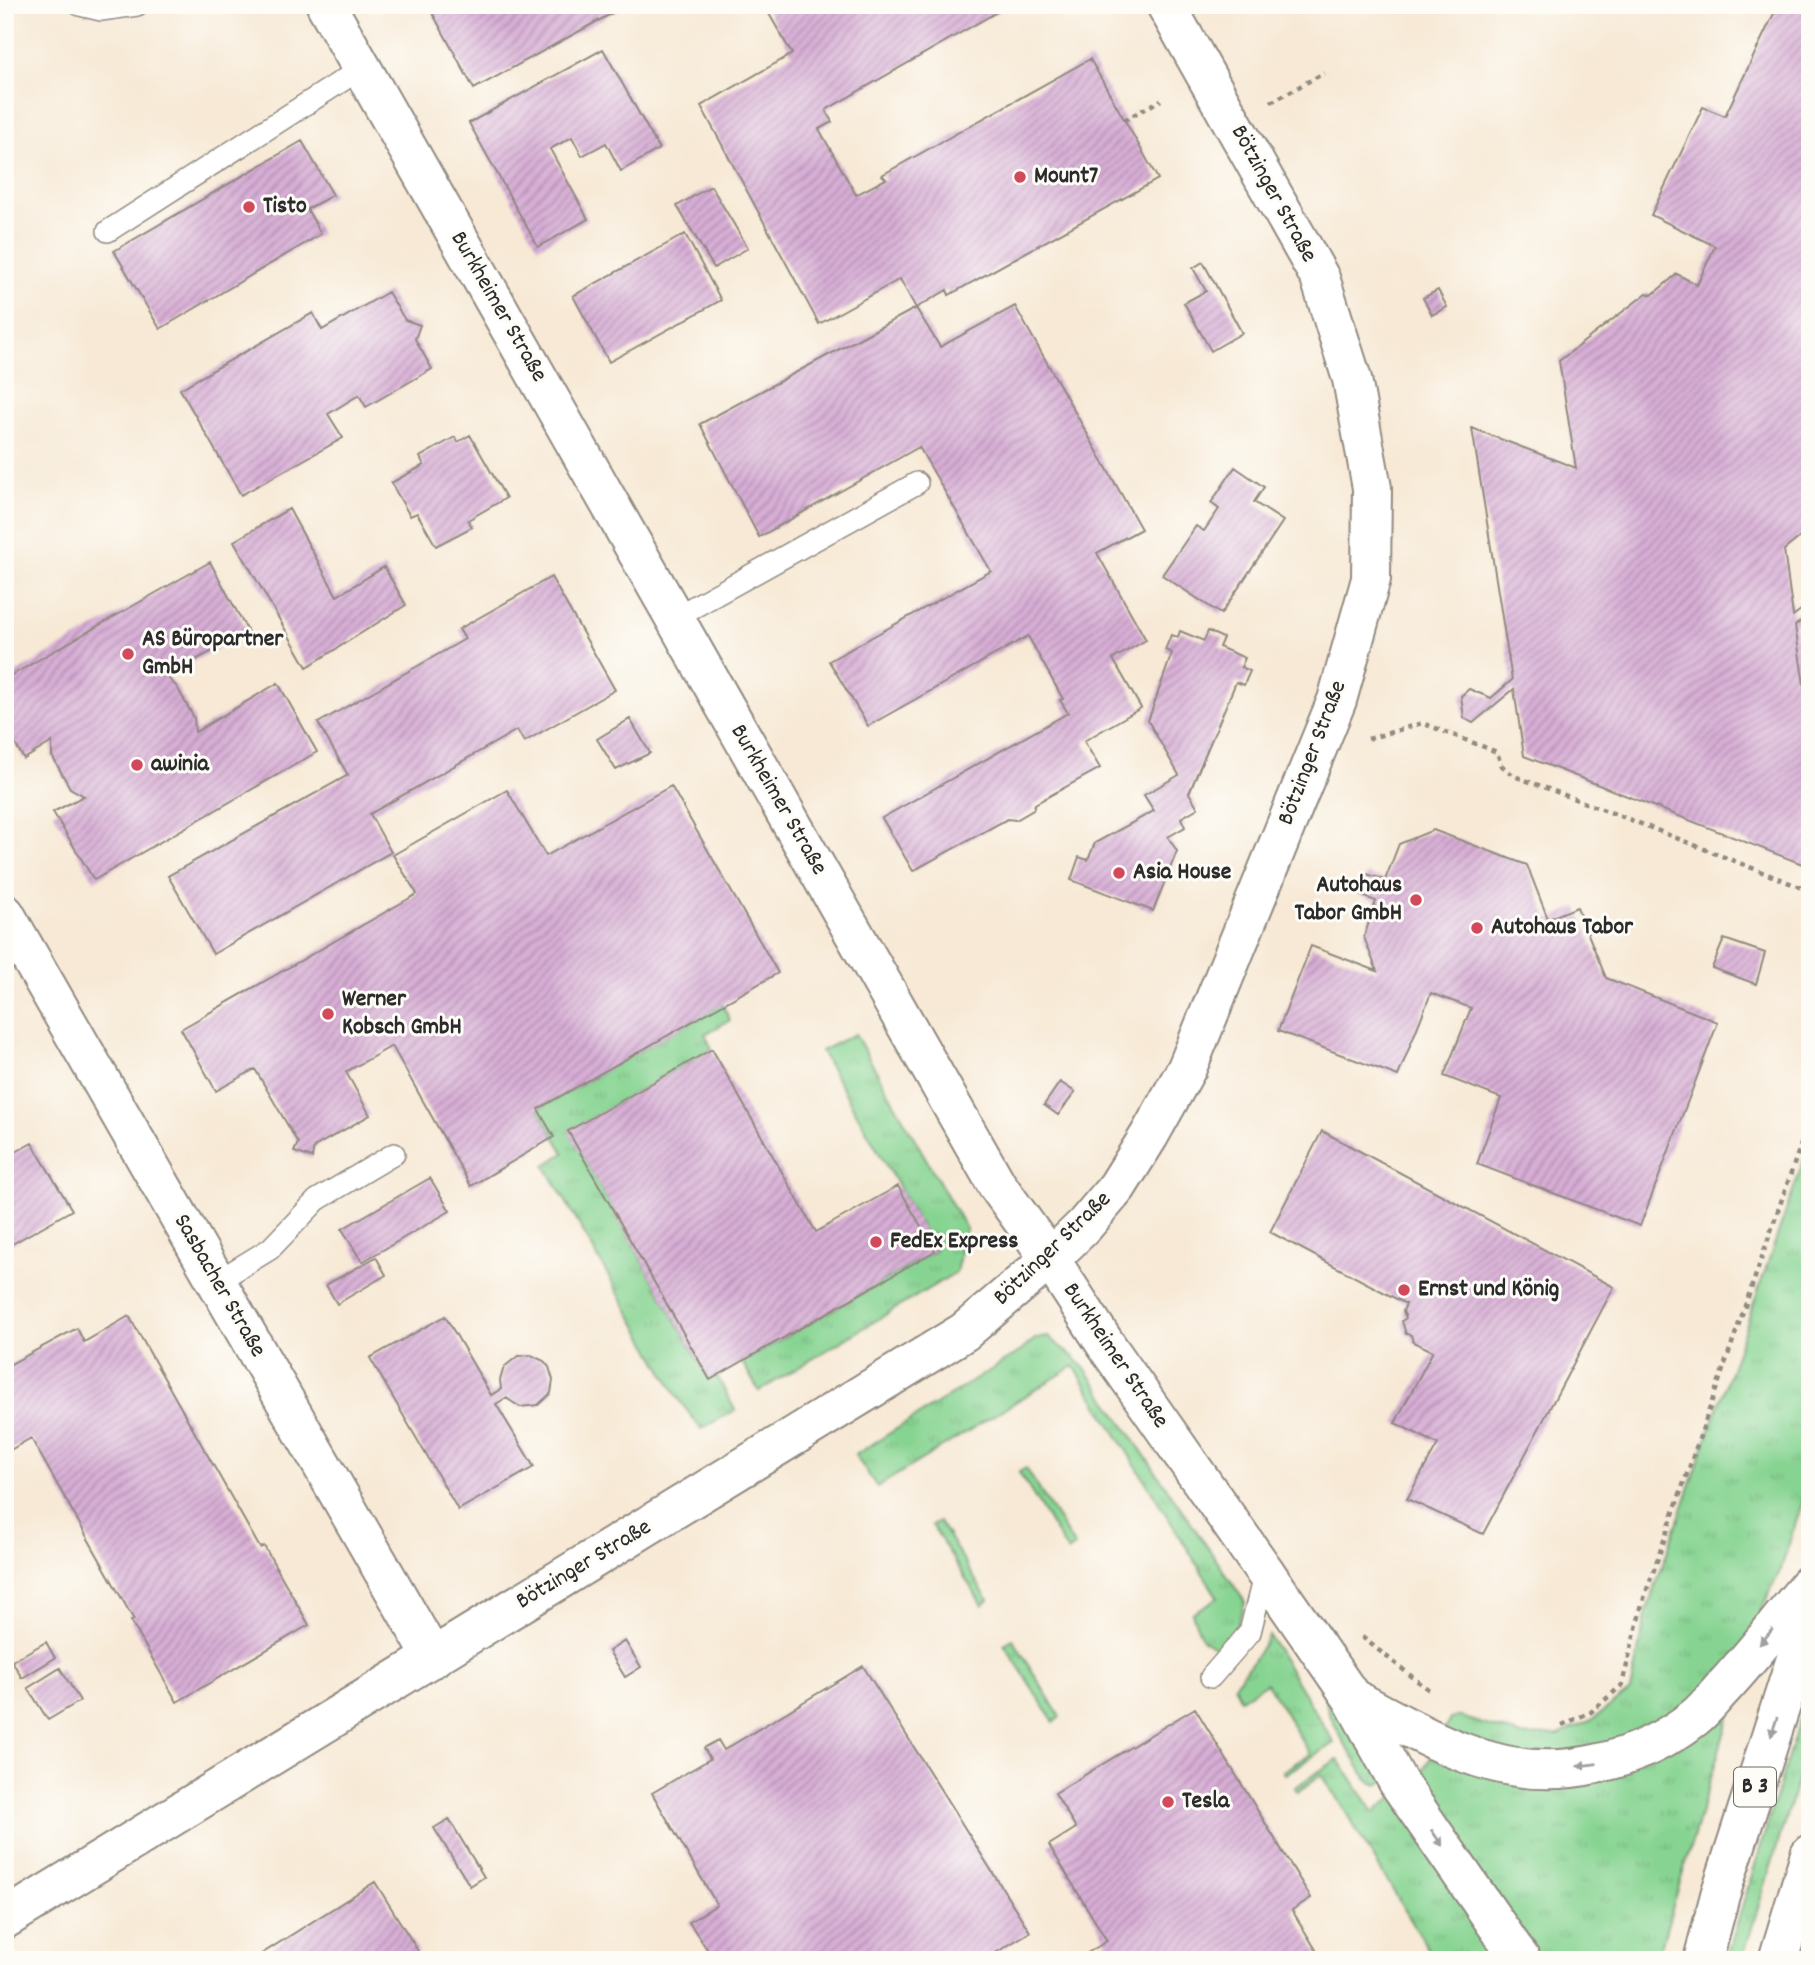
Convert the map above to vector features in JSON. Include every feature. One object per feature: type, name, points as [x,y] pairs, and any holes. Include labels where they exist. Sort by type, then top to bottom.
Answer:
[{"type":"main road","name":"Burkheimer Straße","points":[[326,5],[997,1185],[1050,1259],[1105,1345],[1352,1698],[1398,1782],[1521,1960]]},
{"type":"main road","name":"Bötzinger Straße","points":[[5,1919],[964,1332],[1050,1259],[1083,1226],[1117,1187],[1149,1136],[1187,1069],[1337,700],[1371,579],[1369,474],[1352,379],[1320,278],[1166,5]]},
{"type":"main road","name":"Sasbacher Straße","points":[[7,922],[433,1658]]},
{"type":"main road","points":[[1352,1698],[1433,1739],[1493,1763],[1546,1770],[1604,1763],[1653,1745],[1696,1717],[1810,1584]]},
{"type":"main road","name":"B 3","points":[[1703,1960],[1720,1895],[1810,1615]]},
{"type":"main road","points":[[1777,1960],[1810,1854]]},
{"type":"lane","points":[[80,5],[101,10],[137,5]]},
{"type":"lane","points":[[108,230],[362,68]]},
{"type":"lane","points":[[674,618],[917,482]]},
{"type":"lane","points":[[216,1282],[270,1249],[317,1200],[394,1154]]},
{"type":"lane","points":[[1211,1677],[1250,1632],[1265,1572]]},
{"type":"path","points":[[1270,102],[1324,73]]},
{"type":"path","points":[[1125,120],[1161,100]]},
{"type":"path","points":[[1368,739],[1422,723],[1497,752],[1501,765],[1514,776],[1810,891]]},
{"type":"path","points":[[1550,1727],[1564,1725],[1591,1712],[1622,1685],[1642,1604],[1810,1118]]},
{"type":"green space","points":[[722,1004],[730,1020],[705,1034],[712,1049],[569,1131],[709,1379],[717,1376],[735,1410],[701,1429],[680,1401],[545,1165],[564,1153],[538,1109]]},
{"type":"green space","points":[[855,1034],[966,1229],[956,1272],[759,1391],[742,1362],[935,1251],[821,1051]]},
{"type":"green space","points":[[1810,1142],[1810,1478],[1781,1569],[1760,1612],[1657,1960],[1435,1960],[1321,1775],[1297,1792],[1294,1788],[1338,1759],[1374,1812],[1423,1772],[1450,1719],[1458,1716],[1521,1736],[1559,1735],[1592,1720],[1630,1691],[1647,1610]]},
{"type":"green space","points":[[1048,1337],[1087,1371],[1245,1602],[1235,1629],[1222,1645],[1216,1648],[1202,1639],[1192,1613],[1218,1598],[1074,1366],[877,1487],[855,1455],[1021,1351],[1035,1339]]},
{"type":"green space","points":[[1026,1468],[1075,1547],[1068,1552],[1019,1472]]},
{"type":"green space","points":[[939,1521],[988,1600],[982,1605],[932,1525]]},
{"type":"green space","points":[[1269,1636],[1334,1743],[1285,1774],[1283,1771],[1310,1754],[1267,1683],[1240,1699],[1234,1685]]},
{"type":"green space","points":[[1013,1639],[1060,1717],[1054,1722],[1004,1644]]},
{"type":"green space","points":[[1810,1685],[1810,1739],[1742,1960],[1726,1960]]},
{"type":"green space","points":[[1324,1691],[1386,1780],[1378,1785],[1367,1780],[1335,1725]]},
{"type":"building","points":[[428,5],[627,5],[474,89]]},
{"type":"building","points":[[764,5],[1009,5],[826,110],[832,122],[819,129],[856,195],[886,179],[882,175],[1090,59],[1158,179],[949,295],[947,290],[916,308],[900,279],[819,324],[701,106],[792,54]]},
{"type":"building","points":[[1778,5],[1810,5],[1810,529],[1784,550],[1793,616],[1810,603],[1810,613],[1795,626],[1810,723],[1810,867],[1524,756],[1514,689],[1473,723],[1464,718],[1461,696],[1469,689],[1491,698],[1512,680],[1472,428],[1576,468],[1559,361],[1647,293],[1652,295],[1677,274],[1697,285],[1715,246],[1651,215],[1703,107],[1725,116]]},
{"type":"building","points":[[603,49],[659,149],[621,171],[606,143],[582,156],[572,137],[550,149],[588,219],[538,247],[469,123]]},
{"type":"building","points":[[302,141],[333,195],[307,209],[321,234],[160,329],[114,251]]},
{"type":"building","points":[[711,186],[748,248],[714,268],[677,206]]},
{"type":"building","points":[[685,234],[721,300],[609,362],[573,296]]},
{"type":"building","points":[[1203,262],[1242,333],[1211,351],[1184,303],[1206,291],[1193,268]]},
{"type":"building","points":[[1438,290],[1447,307],[1432,315],[1423,298]]},
{"type":"building","points":[[388,292],[405,320],[420,325],[415,339],[432,369],[366,407],[359,395],[328,414],[343,438],[241,495],[180,389],[313,313],[322,330]]},
{"type":"building","points":[[1015,306],[1141,529],[1097,553],[1146,640],[1113,659],[1141,708],[1084,741],[1100,768],[1035,804],[1033,810],[1016,820],[1007,819],[913,871],[882,818],[1068,713],[1060,700],[1063,699],[1028,636],[868,726],[829,661],[991,571],[919,447],[759,537],[700,424],[916,308],[940,347]]},
{"type":"building","points":[[470,435],[506,498],[468,520],[472,527],[436,546],[417,513],[410,516],[391,483],[424,465],[420,457],[455,437],[458,442]]},
{"type":"building","points":[[1235,467],[1264,487],[1254,502],[1283,521],[1221,614],[1162,575],[1196,526],[1204,531],[1219,509],[1211,503]]},
{"type":"building","points":[[289,509],[337,596],[384,567],[406,605],[307,667],[234,541]]},
{"type":"building","points":[[210,562],[248,632],[166,676],[177,687],[194,718],[195,732],[278,683],[317,752],[94,880],[53,812],[84,796],[70,788],[52,756],[52,742],[24,759],[5,727],[5,679]]},
{"type":"building","points":[[551,577],[615,690],[524,742],[517,730],[370,814],[391,852],[213,954],[168,876],[348,775],[318,723],[465,639],[459,629]]},
{"type":"building","points":[[1180,631],[1204,641],[1208,631],[1223,638],[1219,647],[1245,658],[1241,667],[1250,671],[1244,685],[1236,682],[1189,793],[1198,808],[1181,818],[1185,827],[1168,837],[1177,851],[1153,911],[1071,880],[1079,857],[1088,860],[1095,843],[1154,811],[1144,795],[1179,775],[1148,721],[1172,653],[1165,650],[1171,635],[1178,637]]},
{"type":"building","points":[[630,719],[650,753],[616,770],[597,739]]},
{"type":"building","points":[[671,786],[778,973],[538,1109],[554,1137],[471,1186],[392,1046],[346,1072],[370,1115],[314,1147],[312,1158],[294,1152],[298,1143],[255,1069],[216,1091],[181,1029],[417,894],[393,855],[507,790],[546,856]]},
{"type":"building","points":[[1433,830],[1527,865],[1548,919],[1577,907],[1606,978],[1718,1022],[1640,1226],[1477,1164],[1501,1098],[1444,1076],[1471,1008],[1431,993],[1398,1076],[1278,1031],[1311,946],[1377,971],[1364,937],[1376,901],[1359,895],[1367,874],[1385,880],[1399,844]]},
{"type":"building","points":[[1724,939],[1765,953],[1756,984],[1712,968]]},
{"type":"building","points":[[712,1049],[816,1232],[898,1186],[935,1251],[710,1380],[568,1131]]},
{"type":"building","points":[[1060,1082],[1075,1092],[1058,1115],[1044,1105]]},
{"type":"building","points":[[1322,1131],[1614,1287],[1483,1534],[1407,1499],[1438,1444],[1395,1423],[1433,1351],[1413,1342],[1411,1335],[1406,1334],[1402,1321],[1406,1318],[1403,1311],[1406,1304],[1270,1232]]},
{"type":"building","points":[[32,1143],[72,1210],[5,1248],[5,1158]]},
{"type":"building","points":[[430,1178],[450,1211],[362,1262],[342,1229]]},
{"type":"building","points":[[376,1257],[386,1275],[337,1304],[326,1285]]},
{"type":"building","points":[[129,1316],[260,1548],[264,1546],[309,1625],[177,1702],[31,1438],[5,1453],[5,1367],[77,1328],[84,1342]]},
{"type":"building","points":[[445,1316],[491,1395],[501,1389],[500,1380],[504,1367],[518,1356],[531,1355],[544,1361],[553,1380],[551,1393],[538,1405],[520,1407],[506,1398],[496,1404],[534,1467],[458,1510],[370,1358]]},
{"type":"building","points":[[625,1641],[641,1667],[625,1677],[609,1651]]},
{"type":"building","points":[[46,1642],[55,1658],[22,1678],[12,1661]]},
{"type":"building","points":[[863,1666],[1030,1932],[984,1960],[696,1960],[709,1952],[689,1922],[717,1905],[652,1793],[710,1759],[704,1748],[718,1740],[724,1750]]},
{"type":"building","points":[[60,1668],[80,1701],[48,1720],[28,1688]]},
{"type":"building","points":[[1195,1708],[1311,1898],[1292,1910],[1322,1960],[1076,1960],[1107,1941],[1049,1845],[1076,1828],[1055,1793]]},
{"type":"building","points":[[449,1819],[484,1877],[470,1886],[434,1828]]},
{"type":"building","points":[[375,1882],[418,1951],[404,1960],[252,1960]]},
{"type":"place","name":"Mount7","points":[[1020,177]]},
{"type":"place","name":"Tisto","points":[[249,207]]},
{"type":"place","name":"AS Büropartner GmbH","points":[[128,654]]},
{"type":"place","name":"awinia","points":[[137,765]]},
{"type":"place","name":"Asia House","points":[[1119,873]]},
{"type":"place","name":"Autohaus Tabor GmbH","points":[[1416,900]]},
{"type":"place","name":"Autohaus Tabor","points":[[1477,928]]},
{"type":"place","name":"Werner Kobsch GmbH","points":[[328,1014]]},
{"type":"place","name":"FedEx Express","points":[[876,1242]]},
{"type":"place","name":"Ernst und König","points":[[1404,1290]]},
{"type":"place","name":"Tesla","points":[[1168,1802]]}]
